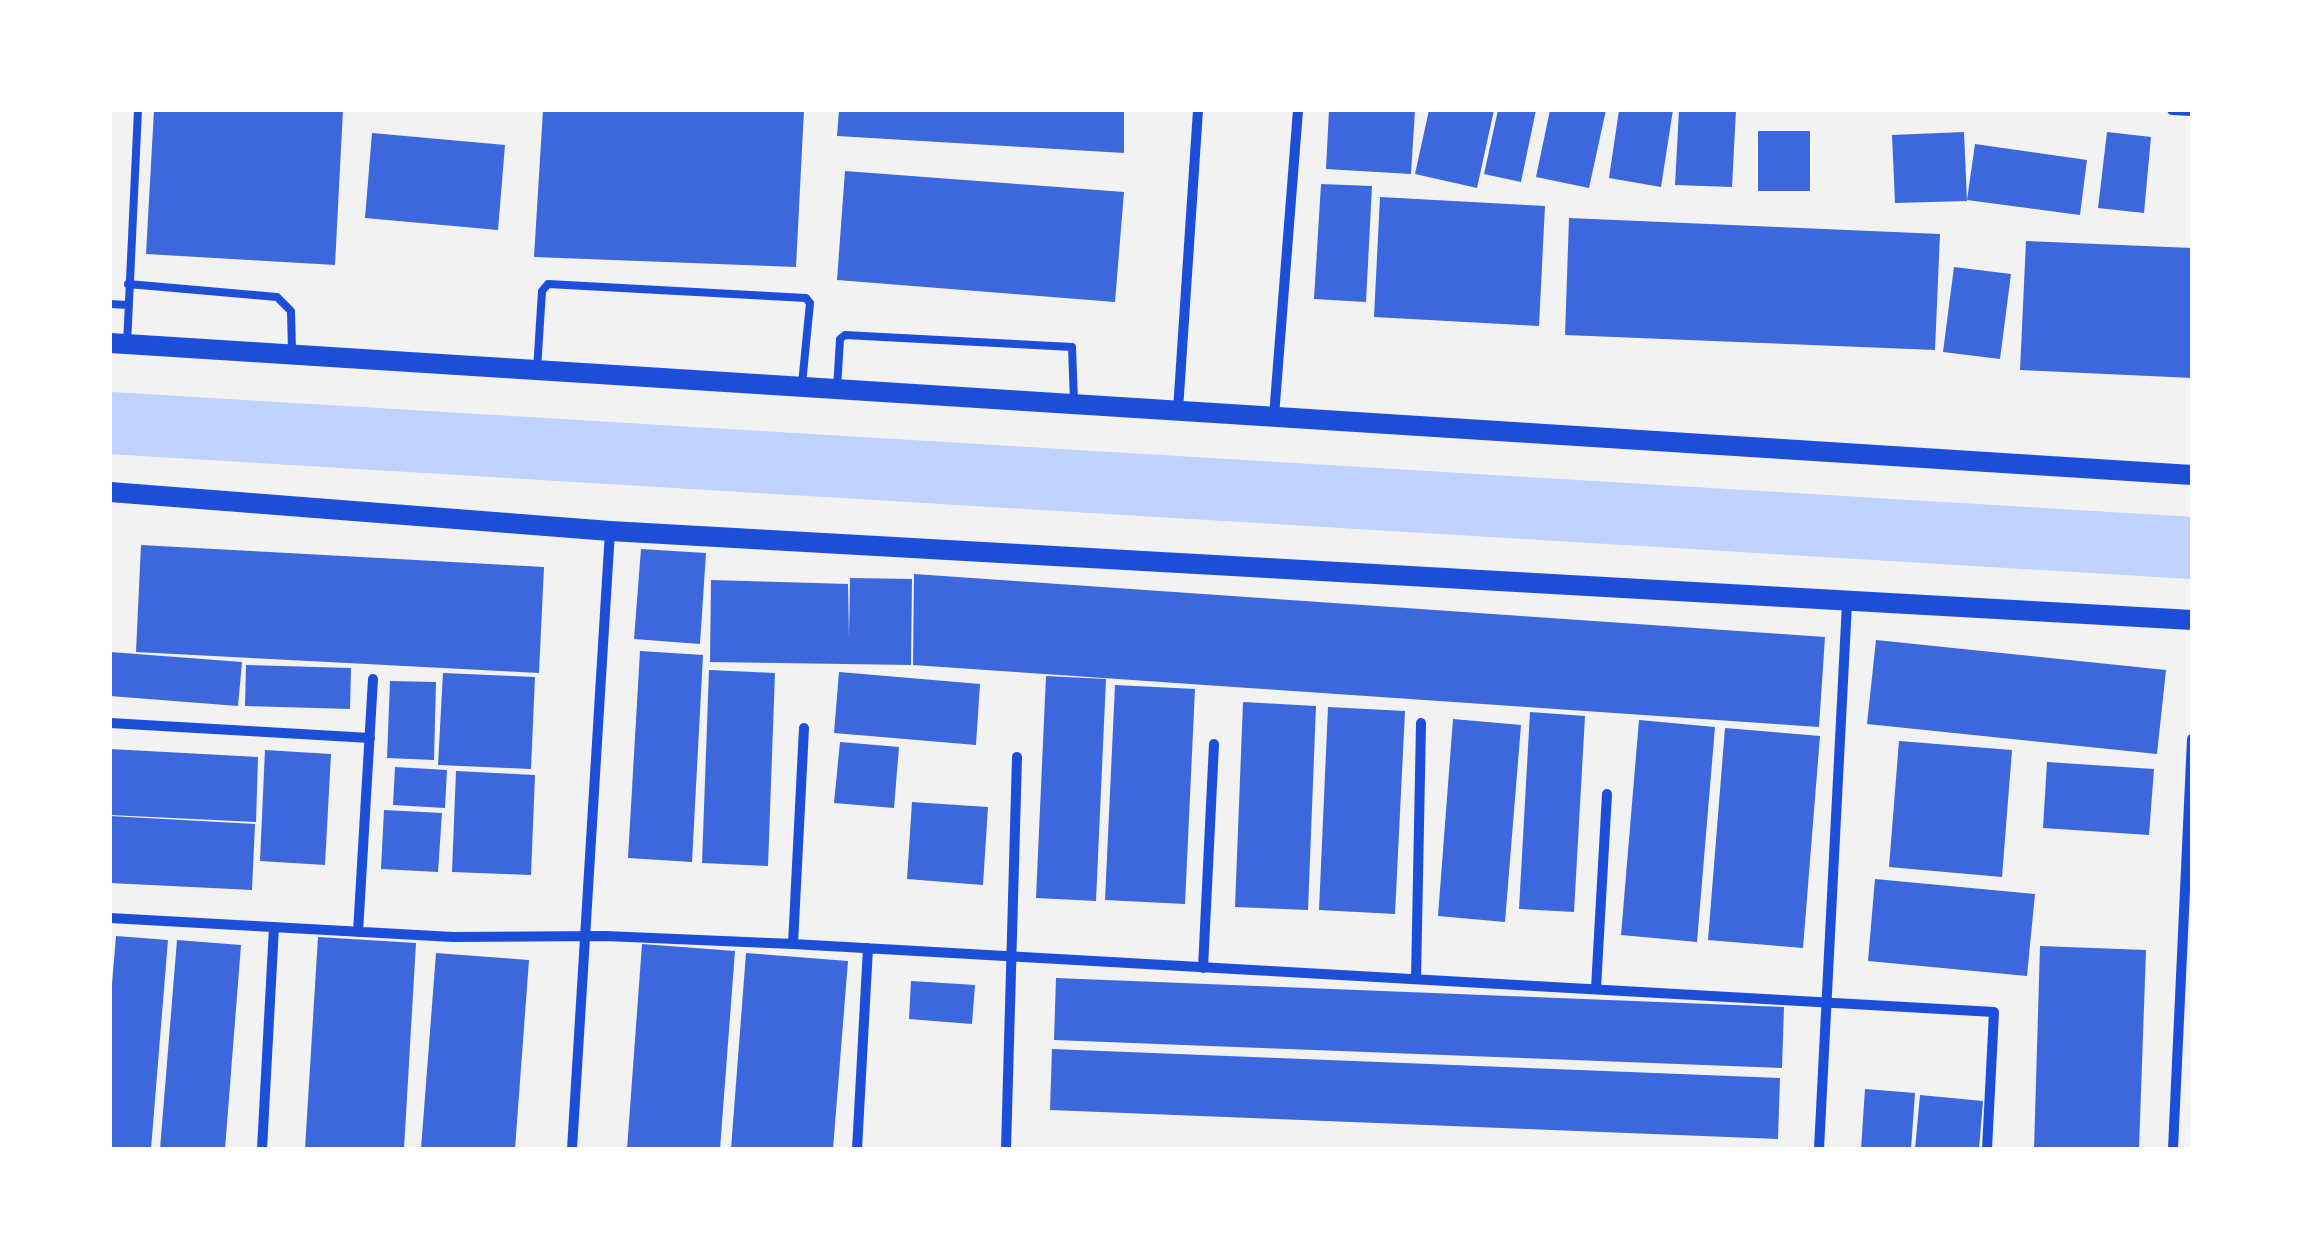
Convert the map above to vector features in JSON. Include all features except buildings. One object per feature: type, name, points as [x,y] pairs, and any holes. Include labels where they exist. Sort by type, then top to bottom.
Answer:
[{"type":"main road","points":[[118,343],[2192,475]]},
{"type":"main road","points":[[110,492],[610,531],[2192,620]]},
{"type":"street","points":[[1178,410],[1198,110]]},
{"type":"street","points":[[1274,416],[1298,110]]},
{"type":"street","points":[[2172,110],[2192,111]]},
{"type":"street","points":[[572,1149],[610,531]]},
{"type":"street","points":[[1819,1149],[1847,603]]},
{"type":"street","points":[[358,932],[374,679]]},
{"type":"street","points":[[110,723],[370,738]]},
{"type":"street","points":[[1416,978],[1421,723]]},
{"type":"street","points":[[793,944],[804,728]]},
{"type":"street","points":[[2173,1149],[2192,739]]},
{"type":"street","points":[[1202,968],[1214,744]]},
{"type":"street","points":[[1006,1149],[1017,757]]},
{"type":"street","points":[[1596,988],[1607,794]]},
{"type":"street","points":[[110,918],[453,937],[584,936],[793,944],[1994,1012],[1988,1149]]},
{"type":"street","points":[[262,1149],[274,927]]},
{"type":"street","points":[[858,1149],[868,948]]},
{"type":"lane","points":[[118,343],[128,306],[138,110]]},
{"type":"lane","points":[[128,284],[276,296],[290,311],[292,354]]},
{"type":"lane","points":[[537,370],[542,291],[548,284],[806,298],[810,303],[802,386]]},
{"type":"lane","points":[[110,304],[128,306]]},
{"type":"lane","points":[[837,388],[840,339],[845,335],[1072,347],[1074,404]]},
{"type":"waterway","points":[[110,423],[2192,548]]}]
